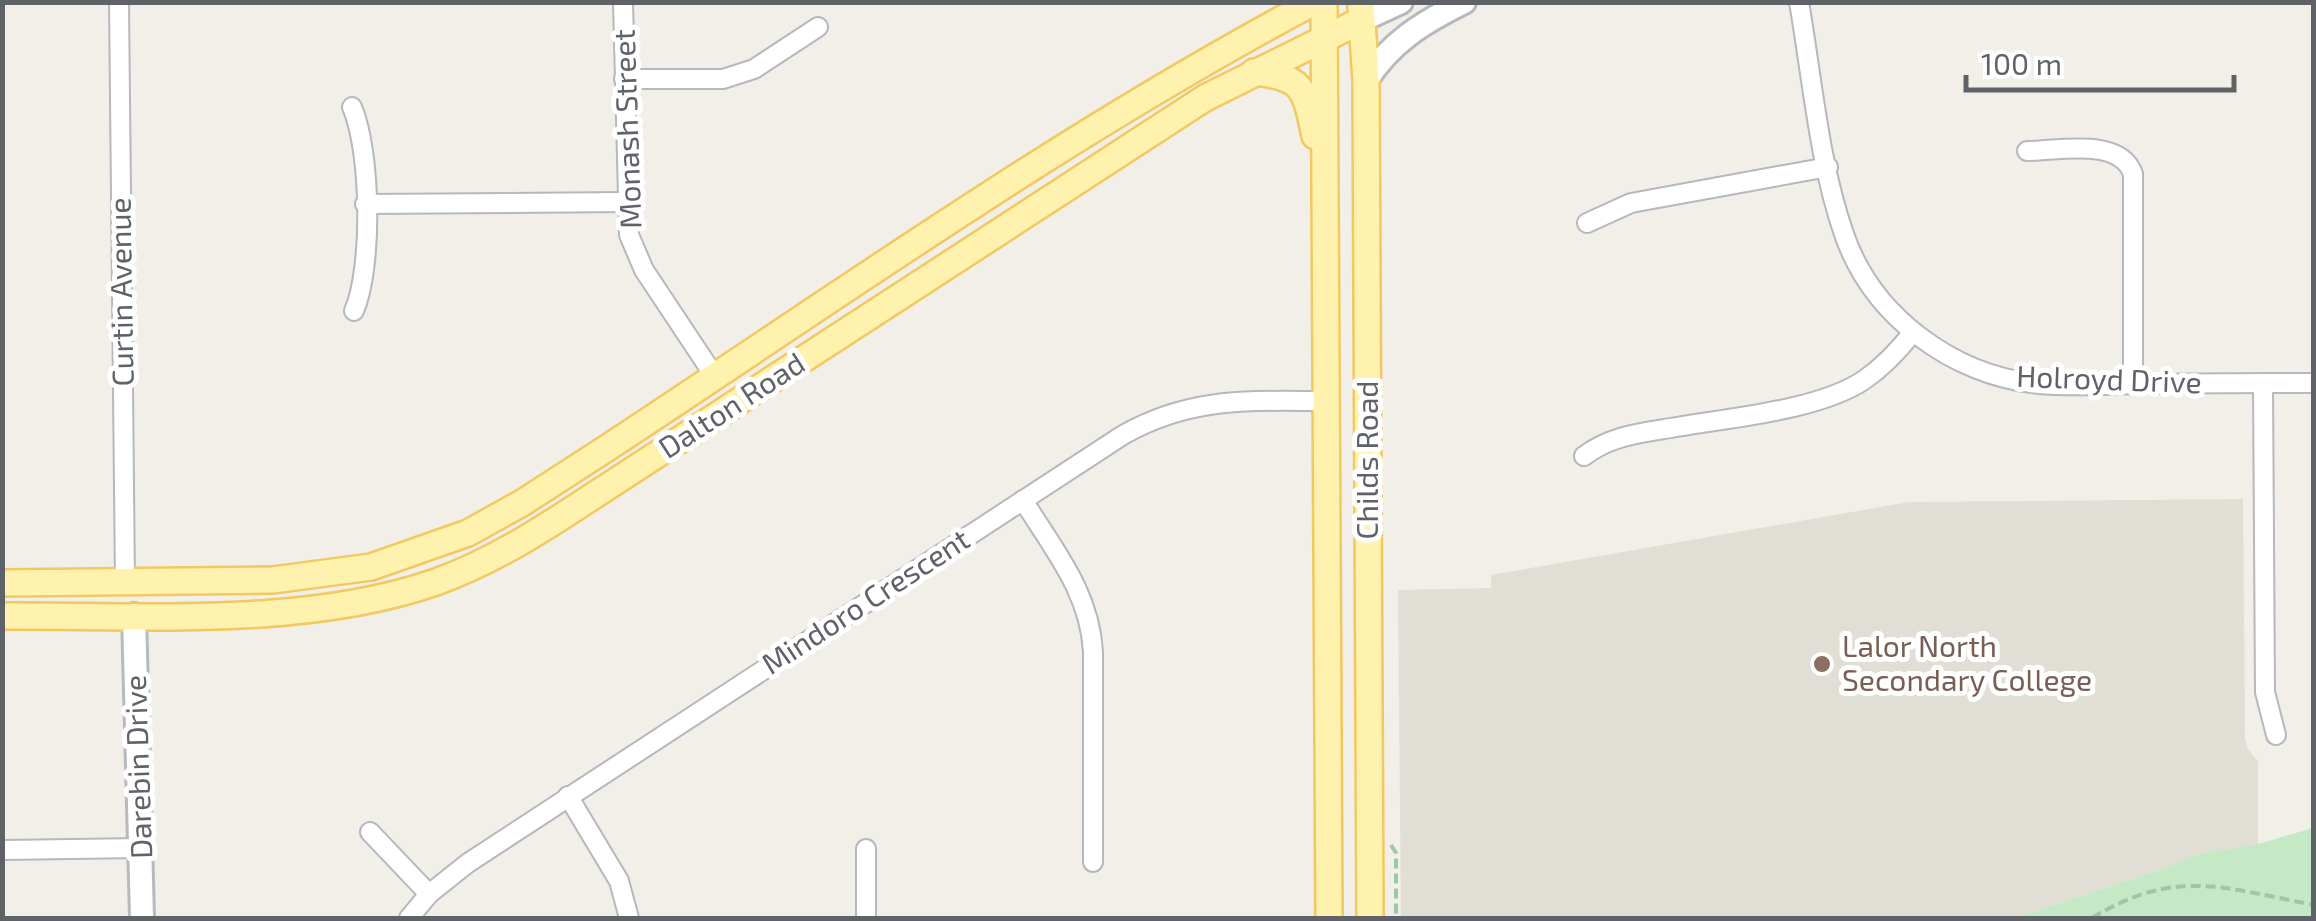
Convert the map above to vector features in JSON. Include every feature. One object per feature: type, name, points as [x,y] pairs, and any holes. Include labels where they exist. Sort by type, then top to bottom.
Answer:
[{"type":"main road","name":"Dalton Road","points":[[2,583],[303,578],[370,567],[420,552],[506,513],[1094,128],[1314,2]]},
{"type":"main road","name":"Childs Road","points":[[1324,2],[1330,918]]},
{"type":"main road","name":"Dalton Road","points":[[2,616],[284,613],[360,603],[433,583],[516,545],[1205,98],[1325,38],[1361,11]]},
{"type":"main road","name":"Childs Road","points":[[1361,11],[1366,81],[1370,918]]},
{"type":"main road","points":[[1254,72],[1294,80],[1301,88],[1324,185]]},
{"type":"main road","name":"Monash Street","points":[[715,378],[734,405]]},
{"type":"main road","name":"Mindoro Crescent","points":[[1327,401],[1367,400]]},
{"type":"street","name":"Curtin Avenue","points":[[119,2],[125,582]]},
{"type":"street","name":"Monash Street","points":[[623,2],[629,234],[644,270],[715,378]]},
{"type":"street","name":"Dalton Road","points":[[1361,11],[1401,2]]},
{"type":"street","points":[[1366,81],[1396,42],[1464,2]]},
{"type":"street","name":"Holroyd Drive","points":[[1799,2],[1828,168],[1844,235],[1871,288],[1913,332],[1948,356],[2008,378],[2039,384],[2314,383]]},
{"type":"street","points":[[624,80],[738,76],[818,26]]},
{"type":"street","points":[[352,107],[362,136],[366,266],[354,311]]},
{"type":"street","points":[[2028,150],[2102,150],[2122,156],[2129,164],[2133,174],[2133,384]]},
{"type":"street","points":[[1587,223],[1631,204],[1828,168]]},
{"type":"street","points":[[365,204],[626,202]]},
{"type":"street","points":[[1584,456],[1597,446],[1628,435],[1803,404],[1843,392],[1886,362],[1913,332]]},
{"type":"street","points":[[2263,383],[2265,692],[2276,735]]},
{"type":"street","name":"Mindoro Crescent","points":[[409,918],[429,894],[468,863],[1123,435],[1170,412],[1235,401],[1327,401]]},
{"type":"street","points":[[1023,500],[1079,590],[1090,620],[1093,862]]},
{"type":"street","name":"Darebin Drive","points":[[134,615],[142,918]]},
{"type":"street","points":[[568,796],[619,881],[629,918]]},
{"type":"street","points":[[370,832],[429,894]]},
{"type":"street","points":[[2,850],[142,848]]},
{"type":"street","points":[[866,849],[866,918]]},
{"type":"path","points":[[1396,853],[1396,918]]},
{"type":"path","points":[[2092,918],[2132,896],[2155,889],[2202,884],[2314,905]]},
{"type":"shaded area","name":"Lalor North Secondary College","points":[[2243,499],[2245,737],[2258,762],[2258,844],[2198,854],[2014,918],[1401,918],[1398,590],[1491,588],[1491,575],[1909,502]]},
{"type":"green space","points":[[2313,828],[2313,918],[2014,918],[2198,854],[2258,844]]},
{"type":"place","name":"Lalor North Secondary College","points":[[1822,664]]}]
